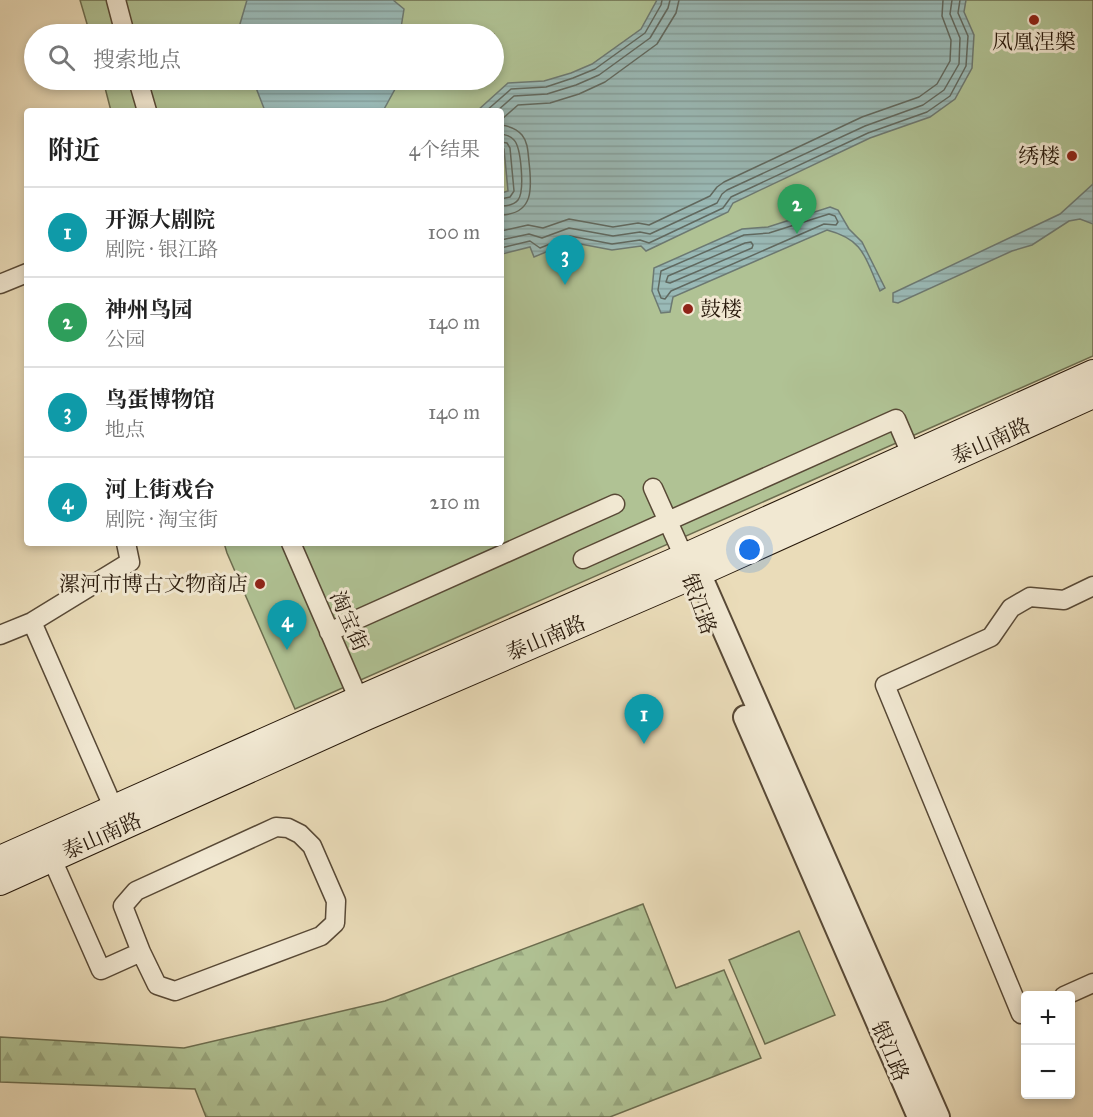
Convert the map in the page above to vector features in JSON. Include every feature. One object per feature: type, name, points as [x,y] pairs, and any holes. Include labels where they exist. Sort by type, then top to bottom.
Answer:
[{"type":"main road","name":"泰山南路","points":[[689,569],[911,454],[1093,373]]},
{"type":"main road","name":"泰山南路","points":[[0,882],[48,849],[114,809],[362,708],[1093,395]]},
{"type":"main road","name":"泰山南路","points":[[0,859],[48,849],[362,708]]},
{"type":"street","points":[[116,0],[122,24]]},
{"type":"street","points":[[141,90],[146,108]]},
{"type":"street","points":[[0,284],[24,274]]},
{"type":"street","points":[[583,559],[896,419],[911,454]]},
{"type":"street","points":[[653,488],[689,569]]},
{"type":"street","points":[[329,632],[615,504]]},
{"type":"street","points":[[0,636],[32,622],[130,562],[127,546]]},
{"type":"street","name":"淘宝街","points":[[292,546],[362,708]]},
{"type":"street","name":"银江路","points":[[689,569],[919,1117]]},
{"type":"street","name":"银江路","points":[[689,569],[938,1117]]},
{"type":"street","points":[[1021,1014],[885,685],[991,637],[1011,608],[1030,597],[1064,600],[1093,586]]},
{"type":"street","points":[[32,622],[114,809]]},
{"type":"street","points":[[276,827],[288,828],[300,834],[312,846],[336,902],[335,923],[321,936],[175,991],[157,985],[141,952],[123,906],[136,891],[276,827]]},
{"type":"street","points":[[48,849],[101,970],[141,952]]},
{"type":"street","points":[[1075,991],[1093,983]]},
{"type":"green space","points":[[80,0],[1093,0],[1093,356],[295,709],[225,546],[504,546],[504,108],[110,108],[106,90],[504,90],[504,24],[87,24]]},
{"type":"green space","points":[[643,904],[676,988],[724,970],[761,1058],[610,1117],[206,1117],[195,1089],[0,1082],[0,1037],[184,1048],[385,1001]]},
{"type":"green space","points":[[799,931],[835,1015],[765,1044],[729,960]]},
{"type":"water","points":[[247,0],[393,0],[404,9],[402,24],[240,24]]},
{"type":"water","points":[[657,0],[966,0],[964,12],[974,35],[972,68],[955,99],[930,117],[870,138],[733,203],[728,212],[646,251],[641,246],[612,250],[570,242],[534,257],[530,247],[504,254],[504,192],[508,191],[504,149],[504,108],[480,108],[500,90],[504,90],[508,83],[544,81],[571,73],[592,64],[641,29]]},
{"type":"water","points":[[257,90],[395,90],[385,108],[264,108]]},
{"type":"water","points":[[1093,184],[1093,224],[1080,219],[1069,221],[1032,245],[1012,251],[898,303],[893,302],[893,293],[1060,214]]},
{"type":"water","points":[[830,207],[838,210],[849,229],[862,242],[885,288],[880,291],[867,260],[857,245],[840,234],[827,230],[673,297],[670,312],[661,313],[652,291],[654,268],[742,229],[768,227]]},
{"type":"place","name":"凤凰涅槃","points":[[1034,20]]},
{"type":"place","name":"绣楼","points":[[1072,156]]},
{"type":"place","name":"神州鸟园","points":[[797,234]]},
{"type":"place","name":"鸟蛋博物馆","points":[[565,285]]},
{"type":"place","name":"鼓楼","points":[[688,309]]},
{"type":"place","name":"漯河市博古文物商店","points":[[260,584]]},
{"type":"place","name":"河上街戏台","points":[[287,650]]},
{"type":"place","name":"开源大剧院","points":[[644,744]]}]
